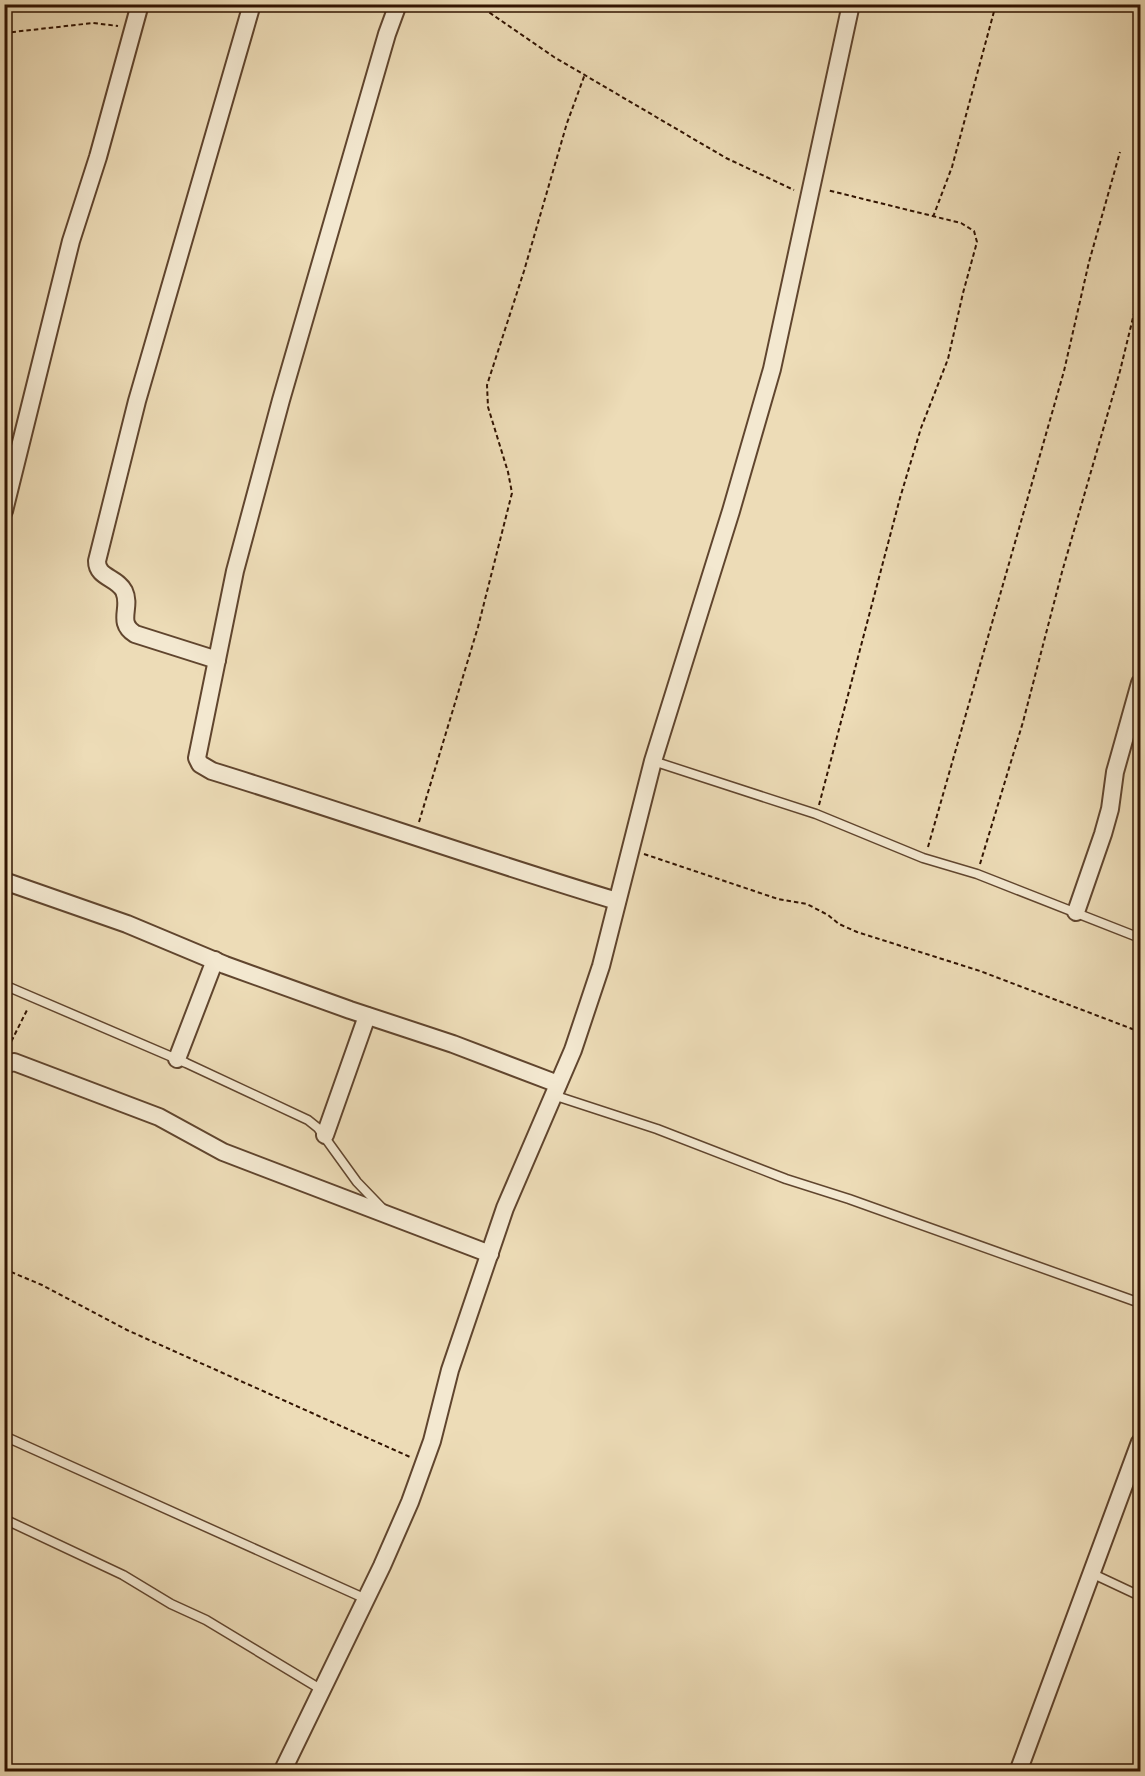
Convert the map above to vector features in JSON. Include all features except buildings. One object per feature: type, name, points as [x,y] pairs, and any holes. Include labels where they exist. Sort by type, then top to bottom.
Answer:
[{"type":"street","points":[[4,512],[71,241],[98,157],[140,4]]},
{"type":"street","points":[[217,660],[135,634],[128,629],[125,623],[126,597],[123,589],[100,573],[97,561],[136,401],[252,4]]},
{"type":"street","points":[[398,4],[387,34],[281,400],[235,572],[197,758],[200,764],[212,771],[343,811],[485,861],[617,902]]},
{"type":"street","points":[[282,1772],[396,1536],[425,1464],[450,1370],[505,1208],[576,1041],[601,966],[653,761],[731,511],[772,369],[851,4]]},
{"type":"street","points":[[1076,912],[1110,809],[1115,772],[1140,683]]},
{"type":"street","points":[[4,881],[127,924],[215,960],[367,1016],[453,1044],[556,1090]]},
{"type":"street","points":[[177,1059],[215,960]]},
{"type":"street","points":[[325,1136],[367,1016]]},
{"type":"street","points":[[4,1065],[14,1062],[159,1117],[223,1152],[490,1254]]},
{"type":"street","points":[[1017,1772],[1140,1442]]},
{"type":"lane","points":[[653,761],[816,814],[923,858],[977,874],[1140,938]]},
{"type":"lane","points":[[4,985],[177,1059],[308,1120],[325,1136],[357,1182],[390,1216]]},
{"type":"lane","points":[[556,1090],[786,1179],[849,1198],[1140,1303]]},
{"type":"lane","points":[[4,1436],[366,1599]]},
{"type":"lane","points":[[4,1519],[123,1575],[171,1604],[206,1620],[322,1690]]},
{"type":"lane","points":[[1091,1573],[1140,1596]]},
{"type":"path","points":[[477,4],[554,57],[726,158],[811,193],[933,217],[968,226],[974,231],[977,242],[948,359],[921,428],[900,498],[816,814]]},
{"type":"path","points":[[933,217],[952,167],[996,4]]},
{"type":"path","points":[[4,33],[93,23],[132,30]]},
{"type":"path","points":[[415,836],[478,627],[512,493],[488,407],[487,385],[525,271],[567,123],[585,74]]},
{"type":"path","points":[[923,858],[926,855],[1064,371],[1089,262],[1120,152]]},
{"type":"path","points":[[977,874],[1023,722],[1062,572],[1120,371],[1140,289]]},
{"type":"path","points":[[630,850],[778,899],[807,904],[828,915],[839,924],[857,932],[980,971],[1135,1030]]},
{"type":"path","points":[[4,1055],[33,997]]},
{"type":"path","points":[[4,1269],[42,1285],[127,1330],[425,1464]]}]
